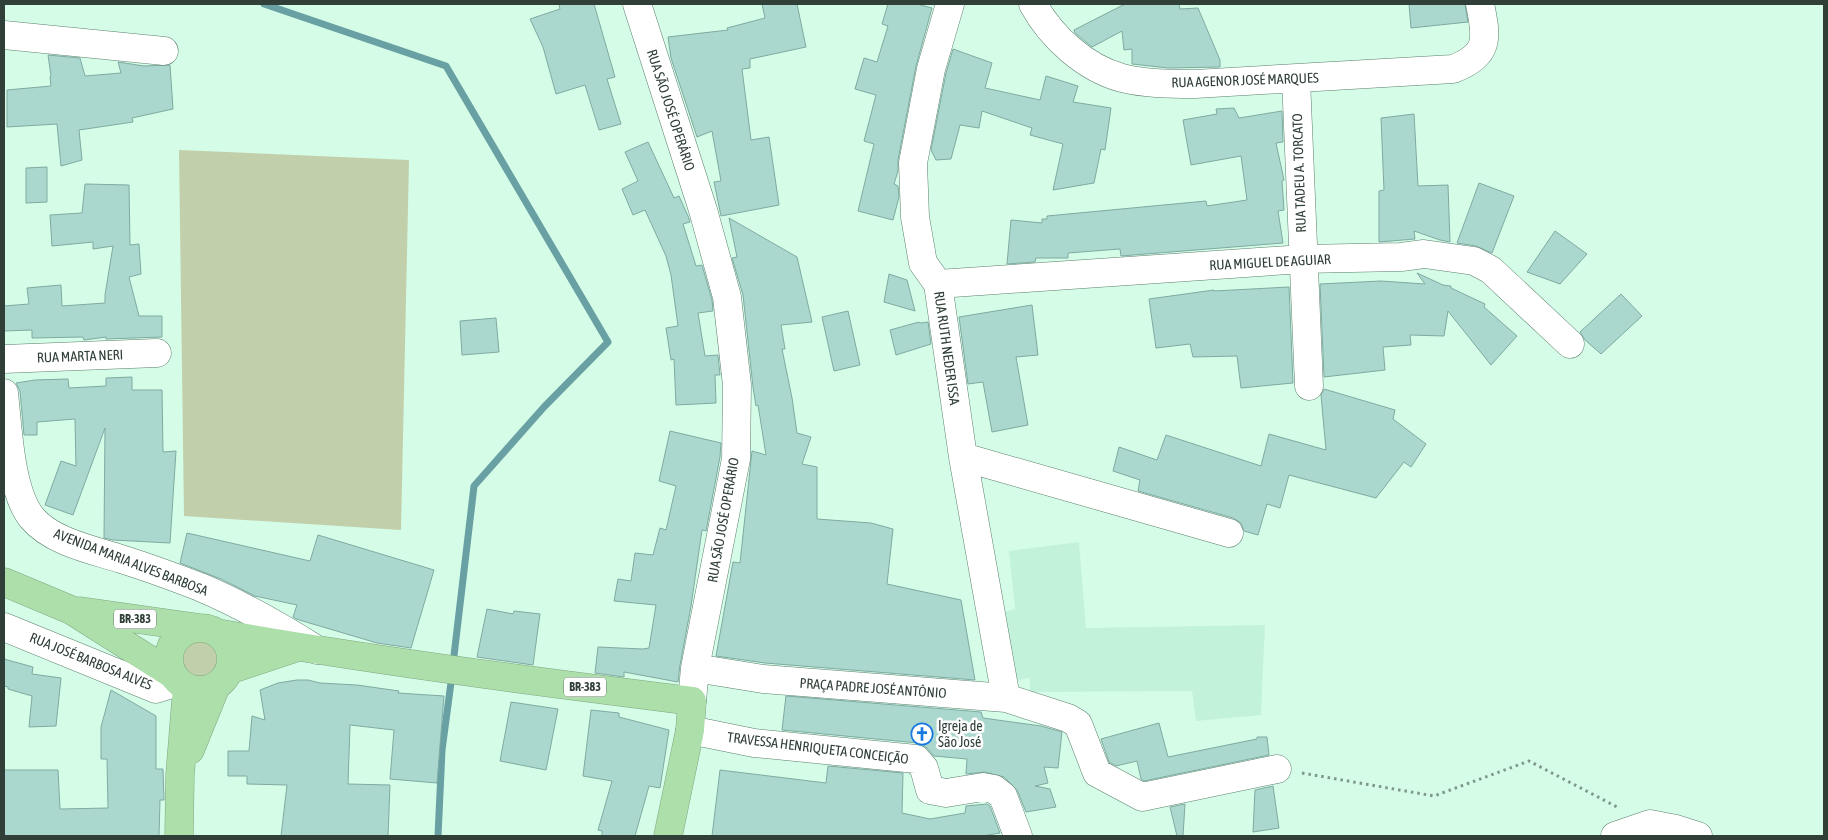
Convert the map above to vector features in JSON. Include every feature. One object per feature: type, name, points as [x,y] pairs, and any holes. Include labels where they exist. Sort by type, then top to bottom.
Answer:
[{"type":"highway","name":"AVENIDA MARIA ALVES BARBOSA","points":[[4,582],[71,610],[179,681]]},
{"type":"highway","name":"AVENIDA MARIA ALVES BARBOSA","points":[[71,610],[448,670],[692,701]]},
{"type":"highway","points":[[180,775],[231,660],[230,650],[224,640],[209,631],[190,630],[180,635],[173,643],[170,653],[169,664],[179,681],[180,836]]},
{"type":"highway","name":"AVENIDA MARIA ALVES BARBOSA","points":[[223,678],[307,649]]},
{"type":"highway","name":"BR-383","points":[[179,681],[196,691],[207,690],[223,678]]},
{"type":"highway","name":"RUA SÃO JOSÉ OPERÁRIO","points":[[668,836],[690,730],[692,701]]},
{"type":"street","name":"RUA SÃO JOSÉ OPERÁRIO","points":[[637,4],[703,210],[724,287],[738,385],[736,459],[696,668],[692,701]]},
{"type":"street","name":"RUA RUTH NEDER ISSA","points":[[950,4],[931,69],[913,163],[915,216],[923,262],[938,284],[963,457],[1006,698]]},
{"type":"street","name":"RUA AGENOR JOSÉ MARQUES","points":[[1033,4],[1042,19],[1070,49],[1095,68],[1122,78],[1157,83],[1195,84],[1453,69],[1468,64],[1481,51],[1485,36],[1480,4]]},
{"type":"street","points":[[4,36],[164,51]]},
{"type":"street","name":"RUA TADEU A. TORCATO","points":[[1296,79],[1309,386]]},
{"type":"street","name":"RUA MIGUEL DE AGUIAR","points":[[938,284],[1303,259],[1401,257],[1424,254],[1474,261],[1492,270],[1570,344]]},
{"type":"street","name":"RUA MARTA NERI","points":[[4,359],[157,353]]},
{"type":"street","name":"AVENIDA MARIA ALVES BARBOSA","points":[[4,393],[14,471],[22,496],[33,518],[49,532],[72,543],[200,588],[268,619],[307,649]]},
{"type":"street","points":[[963,457],[1229,533]]},
{"type":"street","name":"RUA JOSÉ BARBOSA ALVES","points":[[4,627],[156,689],[179,681]]},
{"type":"street","name":"PRAÇA PADRE JOSÉ ANTÔNIO","points":[[696,668],[763,679],[1006,698],[1068,718],[1078,724],[1097,773],[1142,797],[1277,768]]},
{"type":"street","name":"TRAVESSA HENRIQUETA CONCEIÇÃO","points":[[690,730],[754,743],[916,759],[924,768],[930,790],[946,793],[983,787],[994,789],[1003,796],[1018,836]]},
{"type":"street","points":[[1615,836],[1650,824],[1698,836]]},
{"type":"path","points":[[1277,768],[1434,796],[1529,761],[1650,824]]},
{"type":"shaded area","points":[[179,150],[409,160],[401,530],[184,516]]},
{"type":"shaded area","points":[[1079,542],[1086,628],[1265,625],[1261,715],[1196,721],[1192,691],[1030,692],[1030,678],[1011,681],[999,613],[1015,609],[1009,551]]},
{"type":"shaded area","points":[[199,639],[213,645],[219,659],[213,673],[199,679],[185,673],[179,659],[185,645]]},
{"type":"building","points":[[559,4],[594,4],[615,77],[607,79],[621,124],[599,130],[585,85],[556,94],[543,47],[530,19],[560,9]]},
{"type":"building","points":[[762,4],[797,4],[806,47],[750,59],[750,68],[742,69],[751,140],[769,137],[779,205],[721,216],[714,182],[721,181],[712,131],[697,137],[671,58],[668,37],[728,30],[727,28],[765,18]]},
{"type":"building","points":[[888,4],[917,4],[932,8],[916,66],[898,160],[898,171],[894,184],[898,186],[899,197],[893,220],[858,211],[874,144],[864,141],[876,95],[855,89],[864,58],[877,62],[888,26],[882,24]]},
{"type":"building","points":[[1125,4],[1179,4],[1180,9],[1198,8],[1220,60],[1220,67],[1168,68],[1132,64],[1132,49],[1124,50],[1122,31],[1092,47],[1075,33],[1074,30]]},
{"type":"building","points":[[1409,4],[1465,4],[1468,22],[1411,28]]},
{"type":"building","points":[[953,49],[992,63],[985,88],[1040,100],[1046,76],[1078,86],[1073,102],[1111,108],[1105,150],[1101,149],[1094,183],[1053,190],[1063,144],[1030,135],[1032,128],[982,111],[979,128],[960,125],[951,159],[936,160],[931,150],[946,73]]},
{"type":"building","points":[[48,55],[80,58],[85,76],[121,73],[118,62],[144,66],[170,65],[173,109],[132,118],[133,122],[79,130],[82,160],[61,166],[57,124],[7,127],[7,90],[51,86]]},
{"type":"building","points":[[1234,108],[1239,118],[1282,111],[1283,142],[1276,143],[1284,180],[1282,181],[1284,210],[1278,211],[1283,243],[1121,256],[1120,249],[1068,253],[1068,258],[1036,258],[1035,262],[1007,264],[1011,220],[1042,223],[1042,219],[1047,219],[1047,216],[1206,201],[1207,206],[1247,200],[1241,156],[1191,165],[1183,120],[1217,114],[1216,109]]},
{"type":"building","points":[[1414,114],[1418,186],[1448,185],[1450,242],[1414,231],[1415,239],[1379,242],[1379,191],[1384,190],[1381,118]]},
{"type":"building","points":[[648,142],[674,198],[679,196],[688,216],[690,222],[683,224],[696,266],[702,265],[712,300],[713,311],[698,313],[705,356],[718,355],[720,375],[715,375],[716,403],[676,405],[674,359],[671,360],[666,328],[678,326],[671,275],[666,256],[645,210],[633,215],[622,189],[638,181],[625,152]]},
{"type":"building","points":[[47,167],[47,202],[26,203],[26,168]]},
{"type":"building","points":[[1479,183],[1514,196],[1492,253],[1476,246],[1457,243]]},
{"type":"building","points":[[85,184],[129,185],[130,245],[139,244],[141,274],[129,277],[139,316],[162,316],[162,337],[106,339],[106,337],[84,340],[83,337],[32,338],[32,330],[4,331],[4,306],[29,304],[27,288],[61,285],[62,306],[105,303],[113,246],[93,249],[93,242],[52,246],[50,215],[82,213]]},
{"type":"building","points":[[729,218],[797,257],[812,322],[781,325],[785,349],[782,349],[797,433],[811,437],[802,464],[817,467],[817,519],[871,523],[893,529],[887,584],[961,600],[975,680],[765,663],[716,656],[733,562],[740,563],[752,451],[766,455],[758,405],[756,406],[753,387],[743,295],[732,258],[737,257]]},
{"type":"building","points":[[1555,231],[1587,254],[1560,284],[1527,272]]},
{"type":"building","points":[[1417,273],[1443,285],[1451,286],[1451,288],[1485,304],[1484,307],[1517,336],[1491,365],[1448,311],[1444,336],[1410,335],[1411,345],[1383,347],[1385,370],[1324,377],[1320,284],[1381,281],[1425,284]]},
{"type":"building","points":[[889,274],[907,280],[915,311],[884,302]]},
{"type":"building","points":[[1289,287],[1293,383],[1241,388],[1237,356],[1193,357],[1190,344],[1156,348],[1149,299],[1214,290]]},
{"type":"building","points":[[1621,294],[1642,316],[1601,354],[1585,340],[1580,332]]},
{"type":"building","points":[[1032,305],[1038,355],[1016,357],[1028,425],[992,432],[983,382],[968,384],[959,317]]},
{"type":"building","points":[[848,311],[860,365],[834,371],[822,317]]},
{"type":"building","points":[[496,318],[499,352],[462,355],[460,321]]},
{"type":"building","points":[[919,322],[928,322],[931,344],[896,355],[890,330]]},
{"type":"building","points":[[132,377],[132,390],[162,390],[163,452],[176,451],[170,543],[104,538],[105,428],[73,515],[45,505],[61,461],[76,466],[75,419],[37,422],[37,435],[24,435],[20,391],[16,383],[35,380],[68,379],[69,388],[106,386],[106,378]]},
{"type":"building","points":[[1324,389],[1395,410],[1393,419],[1426,444],[1411,467],[1404,462],[1376,498],[1289,475],[1280,508],[1267,504],[1258,535],[1244,531],[1241,523],[1233,518],[1138,491],[1140,480],[1113,471],[1119,447],[1157,460],[1166,435],[1261,466],[1269,434],[1326,450],[1321,395]]},
{"type":"building","points":[[670,431],[721,443],[706,531],[702,530],[678,682],[624,672],[624,677],[595,673],[598,647],[649,648],[656,605],[614,601],[618,579],[631,581],[635,553],[653,555],[660,528],[666,530],[676,486],[659,481]]},
{"type":"building","points":[[187,533],[310,561],[318,535],[434,570],[411,648],[377,643],[296,619],[293,617],[297,605],[255,596],[221,579],[180,563]]},
{"type":"building","points":[[487,609],[513,614],[514,611],[540,614],[533,665],[477,657]]},
{"type":"building","points":[[4,659],[33,667],[32,674],[61,678],[56,726],[29,727],[32,696],[4,686]]},
{"type":"building","points":[[297,680],[357,685],[399,691],[398,693],[444,696],[437,783],[390,779],[394,730],[350,725],[348,784],[390,785],[388,836],[281,836],[287,785],[247,784],[247,776],[228,776],[228,751],[249,751],[252,716],[265,720],[260,690],[278,683]]},
{"type":"building","points":[[111,690],[156,716],[156,769],[163,769],[164,800],[160,800],[159,836],[4,836],[4,770],[58,770],[60,809],[108,808],[107,759],[101,759],[101,727]]},
{"type":"building","name":"Igreja de São José","points":[[786,696],[981,712],[983,718],[1041,726],[1062,732],[1058,768],[1044,767],[1048,783],[1035,786],[1050,789],[1056,807],[1026,812],[1017,790],[1004,777],[985,772],[966,774],[967,759],[934,756],[927,748],[918,743],[782,730]]},
{"type":"building","points":[[511,702],[558,709],[546,770],[500,761]]},
{"type":"building","points":[[591,710],[619,713],[619,717],[669,730],[660,788],[649,786],[635,836],[602,836],[602,831],[598,830],[612,781],[583,776]]},
{"type":"building","points":[[1159,723],[1168,757],[1257,739],[1257,737],[1267,737],[1269,755],[1144,781],[1141,779],[1137,761],[1116,766],[1109,762],[1101,739]]},
{"type":"building","points":[[828,766],[903,773],[902,813],[930,819],[965,813],[966,806],[987,804],[990,806],[1000,833],[982,836],[712,836],[720,770],[826,783]]},
{"type":"building","points":[[1273,786],[1279,828],[1253,832],[1255,790]]},
{"type":"building","points":[[1185,804],[1183,836],[1177,836],[1170,807]]},
{"type":"waterway","points":[[264,4],[446,66],[608,342],[544,407],[474,486],[453,664]]},
{"type":"waterway","points":[[438,836],[442,750],[452,675]]},
{"type":"place","name":"Igreja de São José","points":[[922,734]]}]
